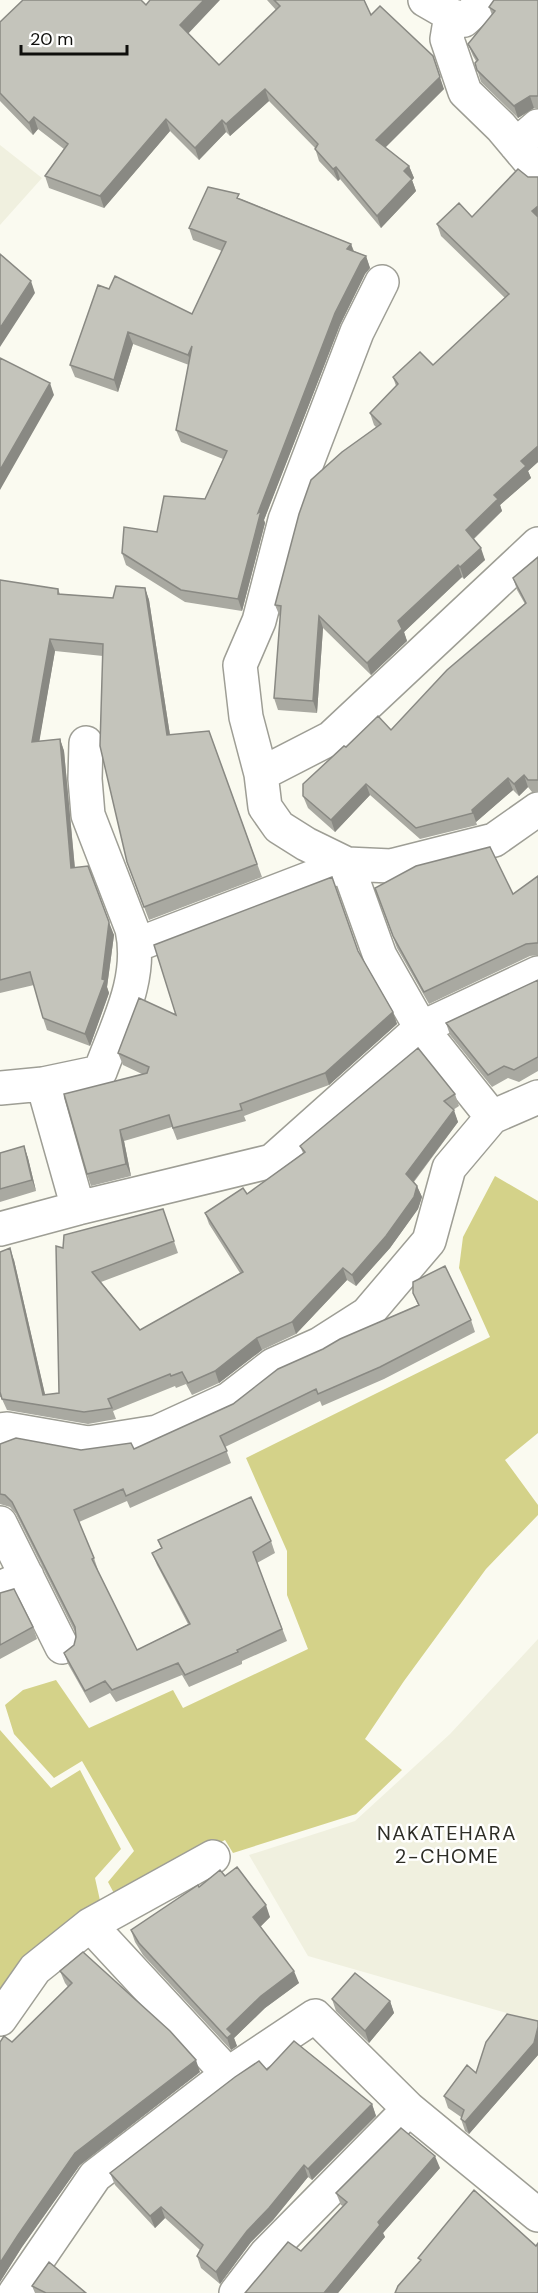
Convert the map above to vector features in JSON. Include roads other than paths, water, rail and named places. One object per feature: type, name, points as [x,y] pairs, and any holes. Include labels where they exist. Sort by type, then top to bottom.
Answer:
[{"type":"street","points":[[438,8],[464,20],[486,0]]},
{"type":"street","points":[[438,8],[465,92],[501,127],[527,136],[538,171]]},
{"type":"street","points":[[382,282],[357,332],[285,520],[259,621],[240,665],[246,717],[261,774],[265,807],[279,827],[306,844],[348,864],[391,866],[494,840],[538,809]]},
{"type":"street","points":[[261,774],[331,738],[538,544]]},
{"type":"street","points":[[0,1089],[43,1084],[100,1072],[133,984],[136,945],[132,929],[88,815],[85,778],[86,742]]},
{"type":"street","points":[[136,945],[348,864]]},
{"type":"street","points":[[348,864],[380,956],[421,1028],[492,1117]]},
{"type":"street","points":[[0,1229],[272,1161],[421,1028],[538,973]]},
{"type":"street","points":[[43,1084],[78,1208]]},
{"type":"street","points":[[0,1430],[7,1429],[88,1443],[157,1432],[229,1399],[273,1365],[320,1344],[367,1314],[429,1241],[449,1168],[492,1117],[538,1097]]},
{"type":"street","points":[[0,1523],[13,1582],[62,1647]]},
{"type":"street","points":[[0,2019],[35,1969],[90,1925],[213,1857]]},
{"type":"street","points":[[90,1925],[228,2074]]},
{"type":"street","points":[[15,2293],[95,2176],[228,2074],[315,2016],[410,2109],[538,2215]]},
{"type":"street","points":[[236,2293],[266,2254],[410,2109]]},
{"type":"district","name":"NAKATEHARA 2-CHOME","points":[[447,1844]]}]
